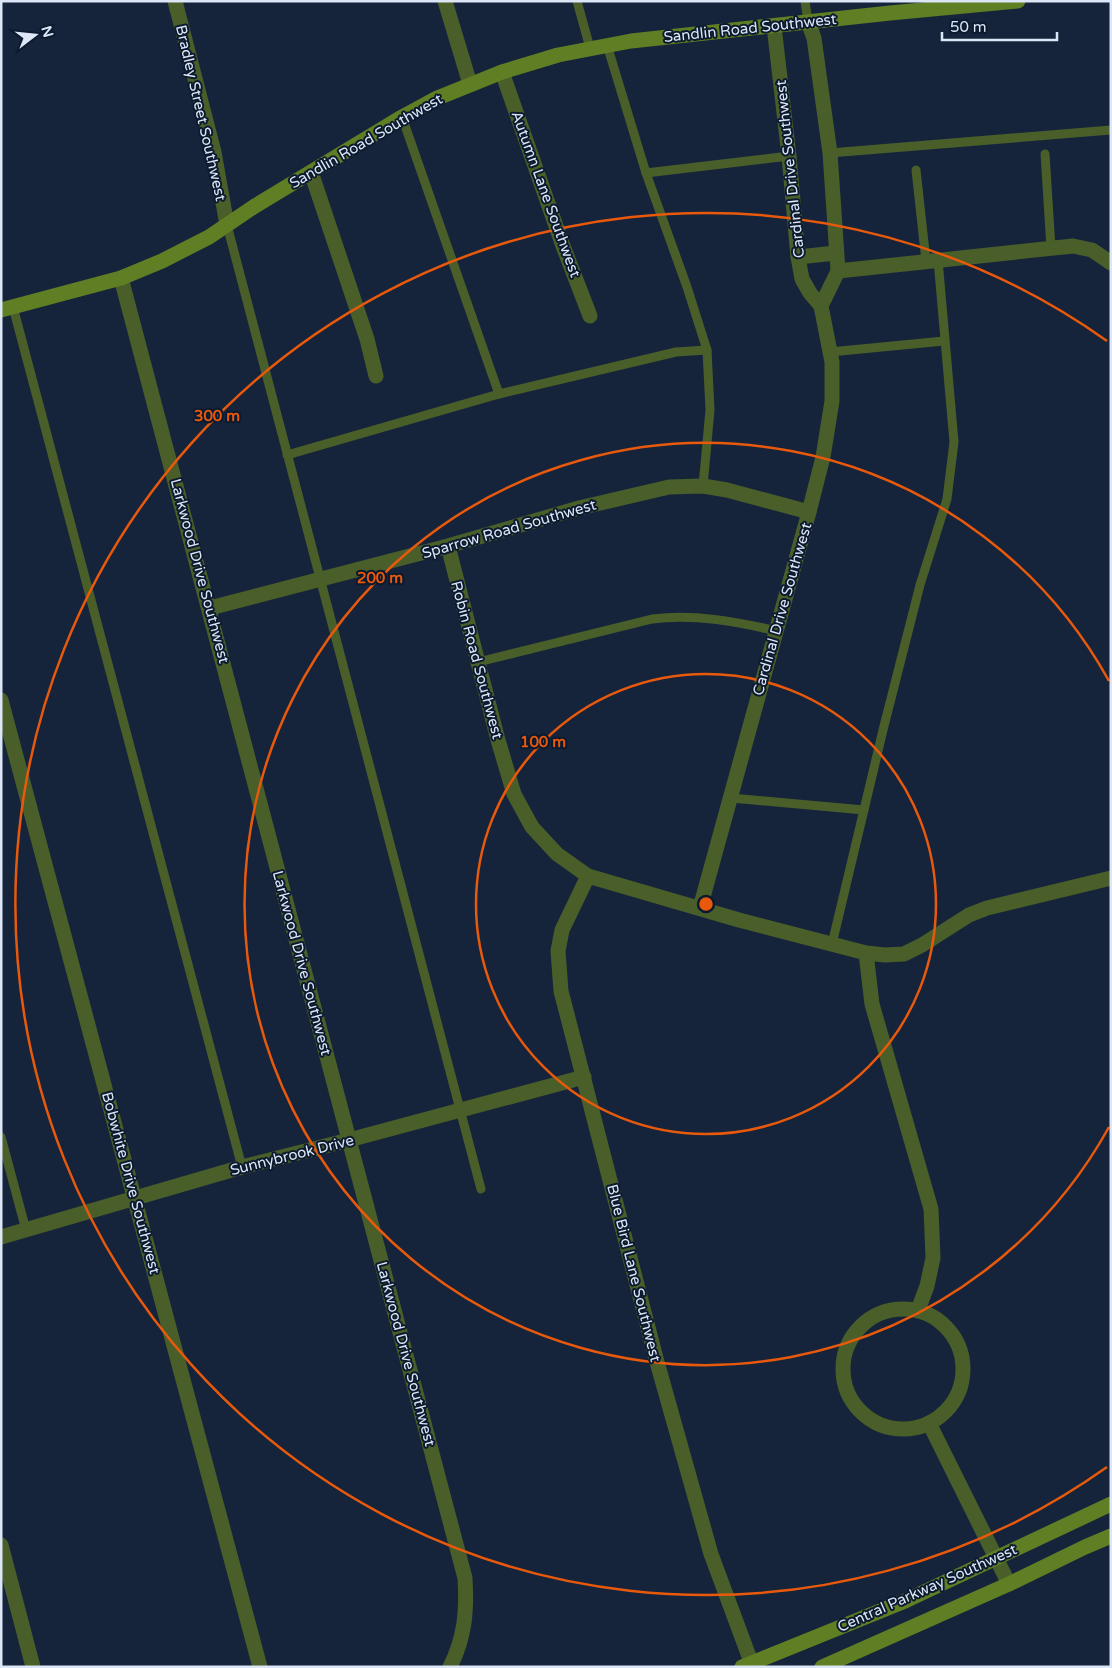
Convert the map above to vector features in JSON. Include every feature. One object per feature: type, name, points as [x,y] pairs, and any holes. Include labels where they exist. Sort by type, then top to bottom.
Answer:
[{"type":"street","name":"Bradley Street Southwest","points":[[175,1],[214,152],[227,225]]},
{"type":"street","points":[[445,1],[470,84]]},
{"type":"street","name":"Sandlin Road Southwest","points":[[7,308],[122,278],[162,261],[209,237],[402,117],[435,99],[502,72],[558,55],[631,41],[968,3],[1018,1]]},
{"type":"street","points":[[808,22],[814,38],[830,153],[838,271],[821,306]]},
{"type":"street","name":"Cardinal Drive Southwest","points":[[700,908],[809,512],[823,457],[832,401],[832,362],[821,306],[810,293],[802,279],[798,257],[774,26]]},
{"type":"street","name":"Autumn Lane Southwest","points":[[502,72],[563,246],[590,316]]},
{"type":"street","points":[[311,172],[368,339],[376,376]]},
{"type":"street","points":[[838,271],[1073,246],[1092,250],[1111,263]]},
{"type":"street","points":[[798,257],[836,254]]},
{"type":"street","name":"Larkwood Drive Southwest","points":[[122,278],[465,1578],[466,1614],[458,1649],[450,1667]]},
{"type":"street","name":"Sparrow Road Southwest","points":[[210,608],[448,546],[579,508],[669,488],[703,486],[727,490],[809,512]]},
{"type":"street","name":"Robin Road Southwest","points":[[448,546],[514,794],[532,827],[557,854],[588,876],[739,920],[832,944],[885,955],[904,954],[922,945],[969,915],[987,908],[1111,878]]},
{"type":"street","name":"Bobwhite Drive Southwest","points":[[1,700],[260,1667]]},
{"type":"street","name":"Blue Bird Lane Southwest","points":[[588,876],[562,930],[558,951],[561,991],[657,1362],[710,1554],[749,1665]]},
{"type":"street","points":[[866,952],[872,1004],[931,1209],[933,1258],[927,1286],[918,1310]]},
{"type":"street","name":"Sunnybrook Drive","points":[[1,1236],[242,1167],[584,1077]]},
{"type":"street","points":[[898,1308],[918,1310],[936,1318],[949,1330],[958,1346],[963,1364],[961,1383],[954,1400],[942,1415],[928,1423],[906,1430],[886,1427],[867,1418],[853,1403],[844,1384],[842,1363],[848,1343],[860,1326],[878,1314],[898,1308]]},
{"type":"street","points":[[928,1423],[1009,1584]]},
{"type":"street","name":"Central Parkway Southwest","points":[[749,1665],[905,1600],[1111,1504]]},
{"type":"street","name":"Central Parkway Southwest","points":[[822,1667],[1009,1584],[1111,1536]]},
{"type":"street","points":[[1,1545],[33,1667]]},
{"type":"lane","points":[[577,1],[590,48]]},
{"type":"lane","points":[[805,1],[808,22]]},
{"type":"lane","points":[[607,45],[646,173],[688,287],[707,350],[710,410],[703,486]]},
{"type":"lane","points":[[402,117],[499,394]]},
{"type":"lane","points":[[830,153],[1111,130]]},
{"type":"lane","points":[[1045,154],[1051,248]]},
{"type":"lane","points":[[646,173],[789,156]]},
{"type":"lane","points":[[832,944],[920,585],[947,499],[954,442],[944,340],[916,170]]},
{"type":"lane","points":[[227,225],[481,1189]]},
{"type":"lane","points":[[7,308],[242,1167]]},
{"type":"lane","points":[[830,352],[944,340]]},
{"type":"lane","points":[[287,454],[499,394],[676,352],[707,350]]},
{"type":"lane","points":[[478,662],[652,619],[674,616],[722,620],[776,631]]},
{"type":"lane","points":[[731,798],[864,810]]},
{"type":"lane","points":[[1,1137],[26,1230]]}]
